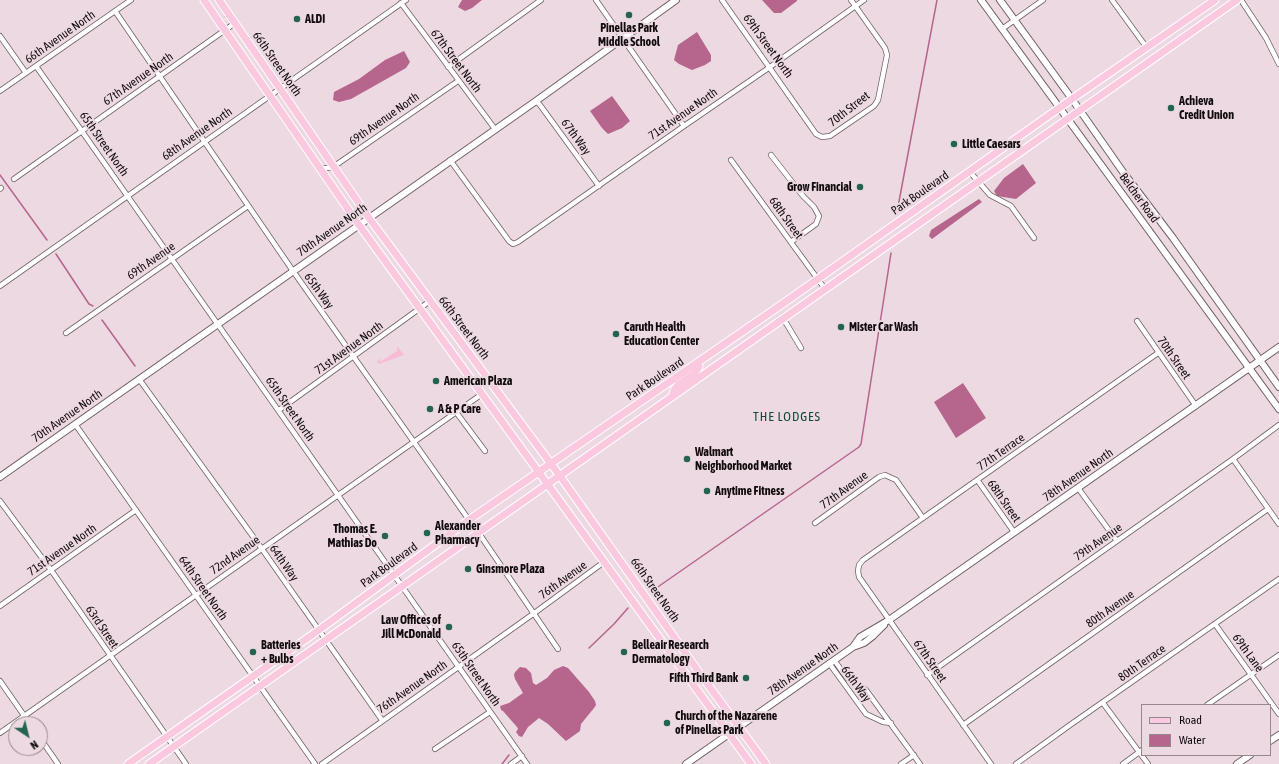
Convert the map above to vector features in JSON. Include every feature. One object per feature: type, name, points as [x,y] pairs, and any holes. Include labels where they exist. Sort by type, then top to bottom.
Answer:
[{"type":"main road","name":"66th Street North","points":[[204,0],[359,225],[751,764]]},
{"type":"main road","name":"66th Street North","points":[[219,0],[369,218],[551,463],[766,764]]},
{"type":"main road","name":"Park Boulevard","points":[[128,764],[319,630],[469,520],[698,362],[1215,0]]},
{"type":"main road","name":"Park Boulevard","points":[[149,764],[1237,0]]},
{"type":"main road","points":[[673,395],[674,390],[678,385],[694,374],[699,367],[698,362]]},
{"type":"street","name":"66th Avenue North","points":[[0,91],[131,0]]},
{"type":"street","name":"68th Avenue North","points":[[0,286],[127,195],[406,0]]},
{"type":"street","points":[[448,67],[541,0]]},
{"type":"street","points":[[596,0],[684,126]]},
{"type":"street","name":"70th Avenue North","points":[[0,477],[536,101],[676,0]]},
{"type":"street","name":"69th Street North","points":[[722,0],[796,104]]},
{"type":"street","points":[[851,0],[855,6]]},
{"type":"street","name":"71st Avenue North","points":[[450,160],[509,241],[513,244],[599,186],[864,0]]},
{"type":"street","name":"Belcher Road","points":[[981,0],[1279,409]]},
{"type":"street","name":"Belcher Road","points":[[1000,0],[1279,387]]},
{"type":"street","points":[[1002,29],[1043,0]]},
{"type":"street","points":[[1112,0],[1147,48]]},
{"type":"street","points":[[1241,0],[1266,38],[1279,64]]},
{"type":"street","name":"67th Street North","points":[[401,3],[494,130]]},
{"type":"street","name":"70th Street","points":[[796,104],[816,134],[822,137],[830,136],[874,106],[878,100],[887,55],[885,48],[855,6]]},
{"type":"street","name":"65th Way","points":[[115,11],[293,271],[469,520]]},
{"type":"street","name":"67th Avenue North","points":[[14,179],[235,23]]},
{"type":"street","points":[[0,36],[26,73]]},
{"type":"street","name":"65th Street North","points":[[36,66],[527,764]]},
{"type":"street","name":"69th Avenue North","points":[[320,169],[333,167],[458,81]]},
{"type":"street","name":"67th Way","points":[[536,101],[599,186]]},
{"type":"street","points":[[771,155],[803,196],[814,207],[819,216],[816,224],[791,242]]},
{"type":"street","name":"68th Street","points":[[731,160],[825,289]]},
{"type":"street","points":[[970,172],[990,195],[1011,206],[1034,238]]},
{"type":"street","name":"69th Avenue","points":[[66,333],[248,206]]},
{"type":"street","name":"71st Avenue North","points":[[279,410],[430,301]]},
{"type":"street","points":[[783,318],[801,348]]},
{"type":"street","name":"70th Street","points":[[1137,321],[1196,406]]},
{"type":"street","name":"78th Avenue North","points":[[686,764],[853,647],[864,643],[889,620],[1279,347]]},
{"type":"street","name":"77th Terrace","points":[[858,568],[863,560],[978,481],[1158,353]]},
{"type":"street","name":"64th Way","points":[[139,379],[262,549],[382,720]]},
{"type":"street","name":"72nd Avenue","points":[[25,716],[482,394]]},
{"type":"street","points":[[456,412],[485,451]]},
{"type":"street","name":"64th Street North","points":[[75,424],[315,764]]},
{"type":"street","name":"79th Avenue","points":[[927,675],[1279,425]]},
{"type":"street","points":[[1233,459],[1279,524]]},
{"type":"street","name":"77th Avenue","points":[[815,523],[879,477],[885,475],[896,480],[923,518]]},
{"type":"street","name":"68th Street","points":[[978,481],[1014,532]]},
{"type":"street","points":[[1078,488],[1116,541]]},
{"type":"street","name":"63rd Street","points":[[0,501],[51,570],[186,764]]},
{"type":"street","name":"71st Avenue North","points":[[0,606],[136,510]]},
{"type":"street","name":"80th Avenue","points":[[963,725],[1268,510]]},
{"type":"street","points":[[478,532],[558,650]]},
{"type":"street","name":"76th Avenue","points":[[533,614],[604,562]]},
{"type":"street","name":"67th Street","points":[[858,568],[859,577],[991,764]]},
{"type":"street","name":"80th Terrace","points":[[1016,764],[1279,579]]},
{"type":"street","name":"76th Avenue North","points":[[322,764],[533,614]]},
{"type":"street","name":"69th Lane","points":[[1215,624],[1279,714]]},
{"type":"street","points":[[1208,704],[1279,655]]},
{"type":"street","name":"66th Way","points":[[831,662],[866,714],[883,722],[891,723]]},
{"type":"street","name":"66th Way","points":[[831,662],[846,678],[866,690],[920,764]]},
{"type":"street","points":[[0,681],[25,716]]},
{"type":"street","points":[[1103,703],[1141,751],[1123,764]]},
{"type":"street","points":[[435,749],[490,712]]},
{"type":"street","points":[[48,750],[58,764]]},
{"type":"street","points":[[901,764],[914,755]]},
{"type":"street","points":[[511,764],[522,756]]},
{"type":"street","points":[[1237,764],[1249,756]]},
{"type":"shaded area","points":[[397,346],[404,355],[379,364],[377,362],[380,358],[380,362],[397,351]]},
{"type":"water","points":[[462,0],[482,0],[472,8],[465,11],[458,7]]},
{"type":"water","points":[[762,0],[797,1],[781,13],[774,13]]},
{"type":"water","points":[[697,32],[711,55],[711,61],[692,70],[674,60],[678,45]]},
{"type":"water","points":[[404,51],[410,62],[406,68],[351,99],[339,102],[333,100],[334,92],[359,79],[385,60]]},
{"type":"water","points":[[612,96],[630,121],[622,128],[608,134],[590,111]]},
{"type":"water","points":[[1023,164],[1036,183],[1016,199],[997,196],[994,191],[1004,178]]},
{"type":"water","points":[[979,199],[982,202],[932,239],[929,236],[931,230]]},
{"type":"water","points":[[963,383],[986,418],[956,438],[934,402]]},
{"type":"water","points":[[563,666],[568,668],[595,701],[596,705],[581,724],[580,731],[566,741],[548,724],[539,718],[528,727],[522,737],[519,736],[516,732],[518,729],[517,727],[501,710],[500,706],[509,703],[523,693],[515,679],[515,672],[520,667],[526,668],[531,673],[533,683],[536,685],[547,678],[554,670]]},
{"type":"waterway","points":[[897,212],[937,0]]},
{"type":"waterway","points":[[0,175],[47,240]]},
{"type":"waterway","points":[[652,591],[859,447],[861,444],[891,253]]},
{"type":"waterway","points":[[56,254],[89,304],[93,306]]},
{"type":"waterway","points":[[102,320],[135,366]]},
{"type":"waterway","points":[[589,648],[628,608]]},
{"type":"waterway","points":[[502,764],[509,755]]},
{"type":"place","name":"Pinellas Park Middle School","points":[[629,15]]},
{"type":"place","name":"ALDI","points":[[297,19]]},
{"type":"place","name":"Achieva Credit Union","points":[[1171,108]]},
{"type":"place","name":"Little Caesars","points":[[954,144]]},
{"type":"place","name":"Grow Financial","points":[[860,187]]},
{"type":"place","name":"Mister Car Wash","points":[[841,327]]},
{"type":"place","name":"Caruth Health Education Center","points":[[616,334]]},
{"type":"place","name":"American Plaza","points":[[436,381]]},
{"type":"place","name":"A & P Care","points":[[430,409]]},
{"type":"place","name":"Walmart Neighborhood Market","points":[[687,459]]},
{"type":"place","name":"Anytime Fitness","points":[[707,491]]},
{"type":"place","name":"Alexander Pharmacy","points":[[427,533]]},
{"type":"place","name":"Thomas E. Mathias Do","points":[[385,536]]},
{"type":"place","name":"Ginsmore Plaza","points":[[468,569]]},
{"type":"place","name":"Law Offices of Jill McDonald","points":[[449,627]]},
{"type":"place","name":"Batteries + Bulbs","points":[[253,652]]},
{"type":"place","name":"Belleair Research Dermatology","points":[[624,652]]},
{"type":"place","name":"Fifth Third Bank","points":[[746,678]]},
{"type":"place","name":"Church of the Nazarene of Pinellas Park","points":[[667,723]]},
{"type":"district","name":"THE LODGES","points":[[787,417]]}]
